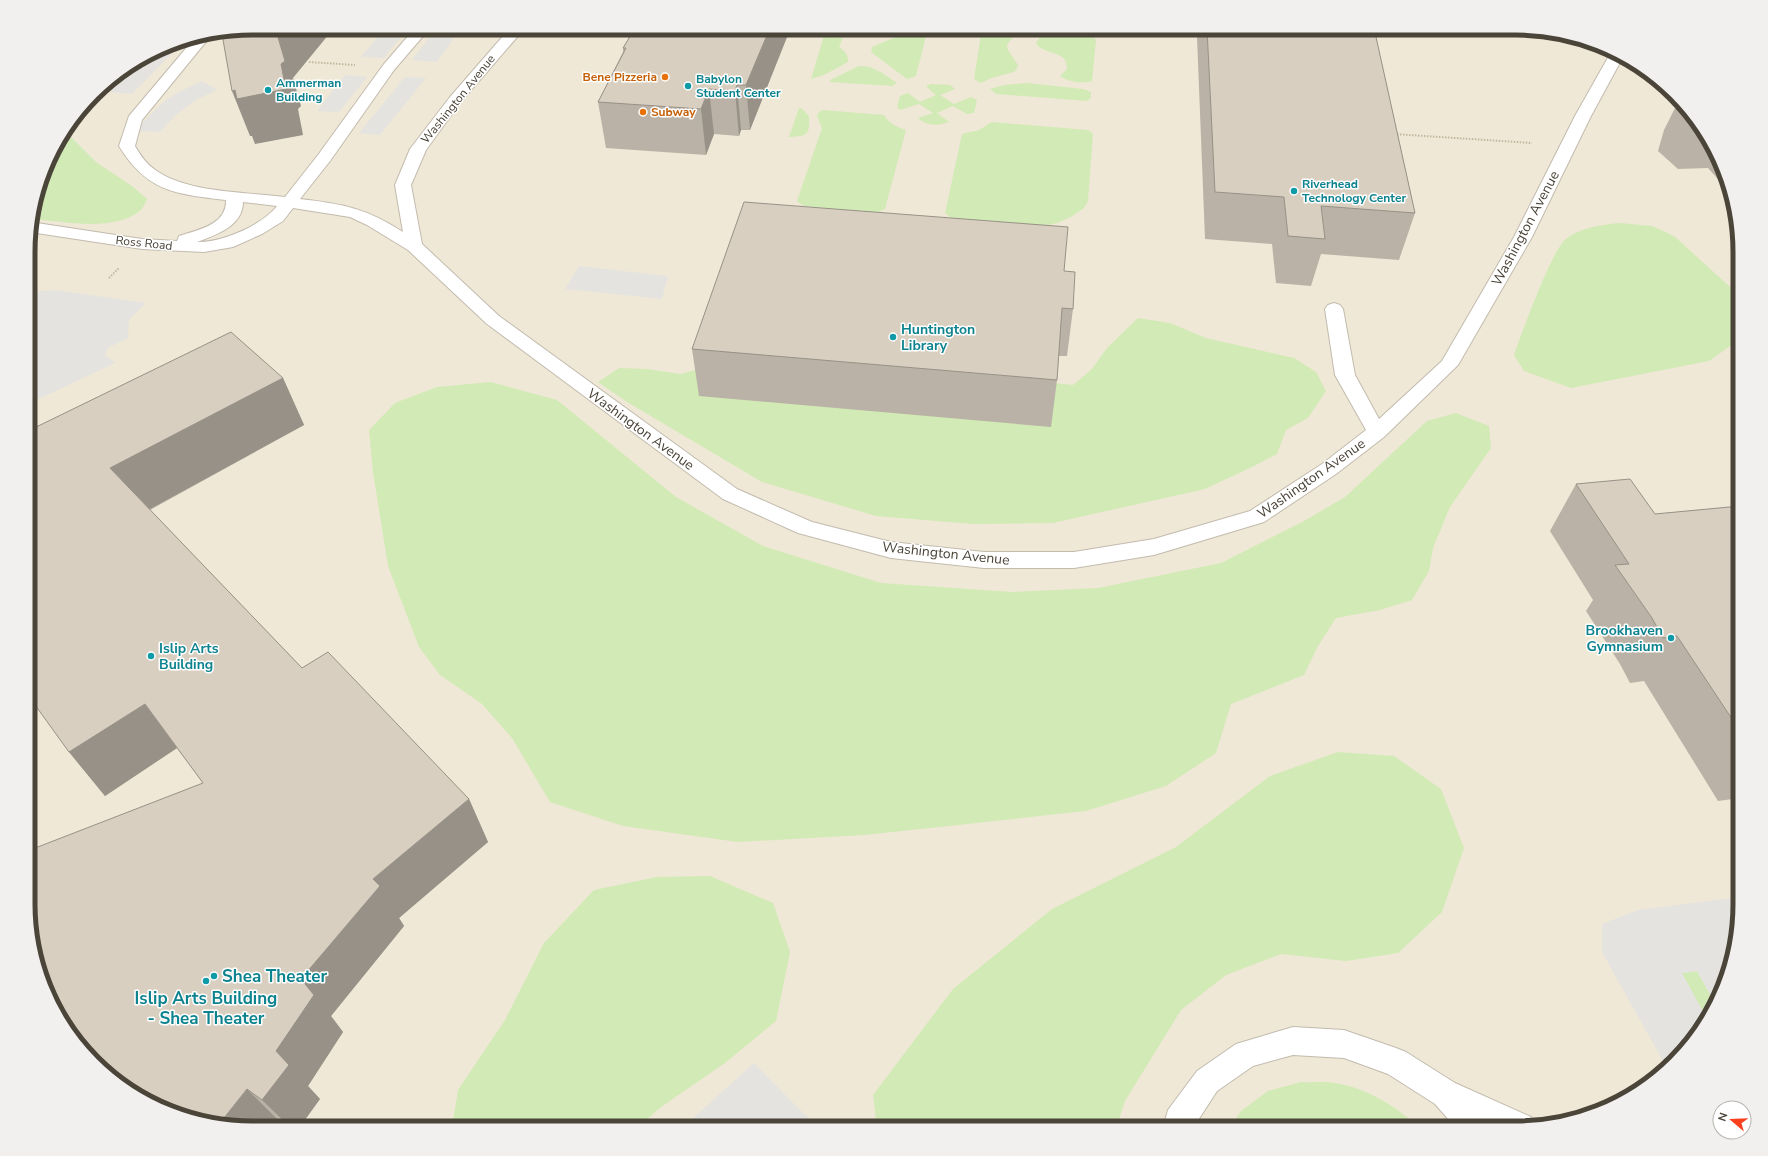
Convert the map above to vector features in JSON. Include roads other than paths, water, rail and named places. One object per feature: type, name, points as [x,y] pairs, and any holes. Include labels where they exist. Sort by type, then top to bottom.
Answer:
[{"type":"street","points":[[290,201],[324,158],[389,67],[417,35]]},
{"type":"street","name":"Washington Avenue","points":[[414,246],[403,185],[418,148],[455,100],[512,35]]},
{"type":"street","name":"Washington Avenue","points":[[199,41],[134,119],[127,146],[138,165],[158,179],[179,187],[234,196],[290,201],[348,211],[372,220],[414,246],[493,320],[730,494],[806,528],[891,550],[984,560],[1074,560],[1154,547],[1257,517],[1329,469],[1378,432],[1449,365],[1523,237],[1583,116],[1614,58]]},
{"type":"street","points":[[167,246],[213,231],[228,219],[234,208],[234,196]]},
{"type":"street","name":"Ross Road","points":[[36,228],[142,244],[204,247],[227,243],[256,230],[277,217],[290,201]]},
{"type":"street","points":[[1334,309],[1345,375],[1378,432]]},
{"type":"street","points":[[1179,1121],[1207,1081],[1246,1054],[1293,1041],[1344,1044],[1389,1059],[1445,1094],[1505,1121]]},
{"type":"street","points":[[1445,1094],[1470,1121]]},
{"type":"place","name":"Bene Pizzeria","points":[[665,77]]},
{"type":"place","name":"Babylon Student Center","points":[[688,86]]},
{"type":"place","name":"Ammerman Building","points":[[268,90]]},
{"type":"place","name":"Subway","points":[[643,112]]},
{"type":"place","name":"Riverhead Technology Center","points":[[1294,191]]},
{"type":"place","name":"Huntington Library","points":[[893,337]]},
{"type":"place","name":"Brookhaven Gymnasium","points":[[1671,638]]},
{"type":"place","name":"Islip Arts Building","points":[[151,656]]},
{"type":"place","name":"Shea Theater","points":[[214,976]]},
{"type":"place","name":"Islip Arts Building - Shea Theater","points":[[206,981]]}]
